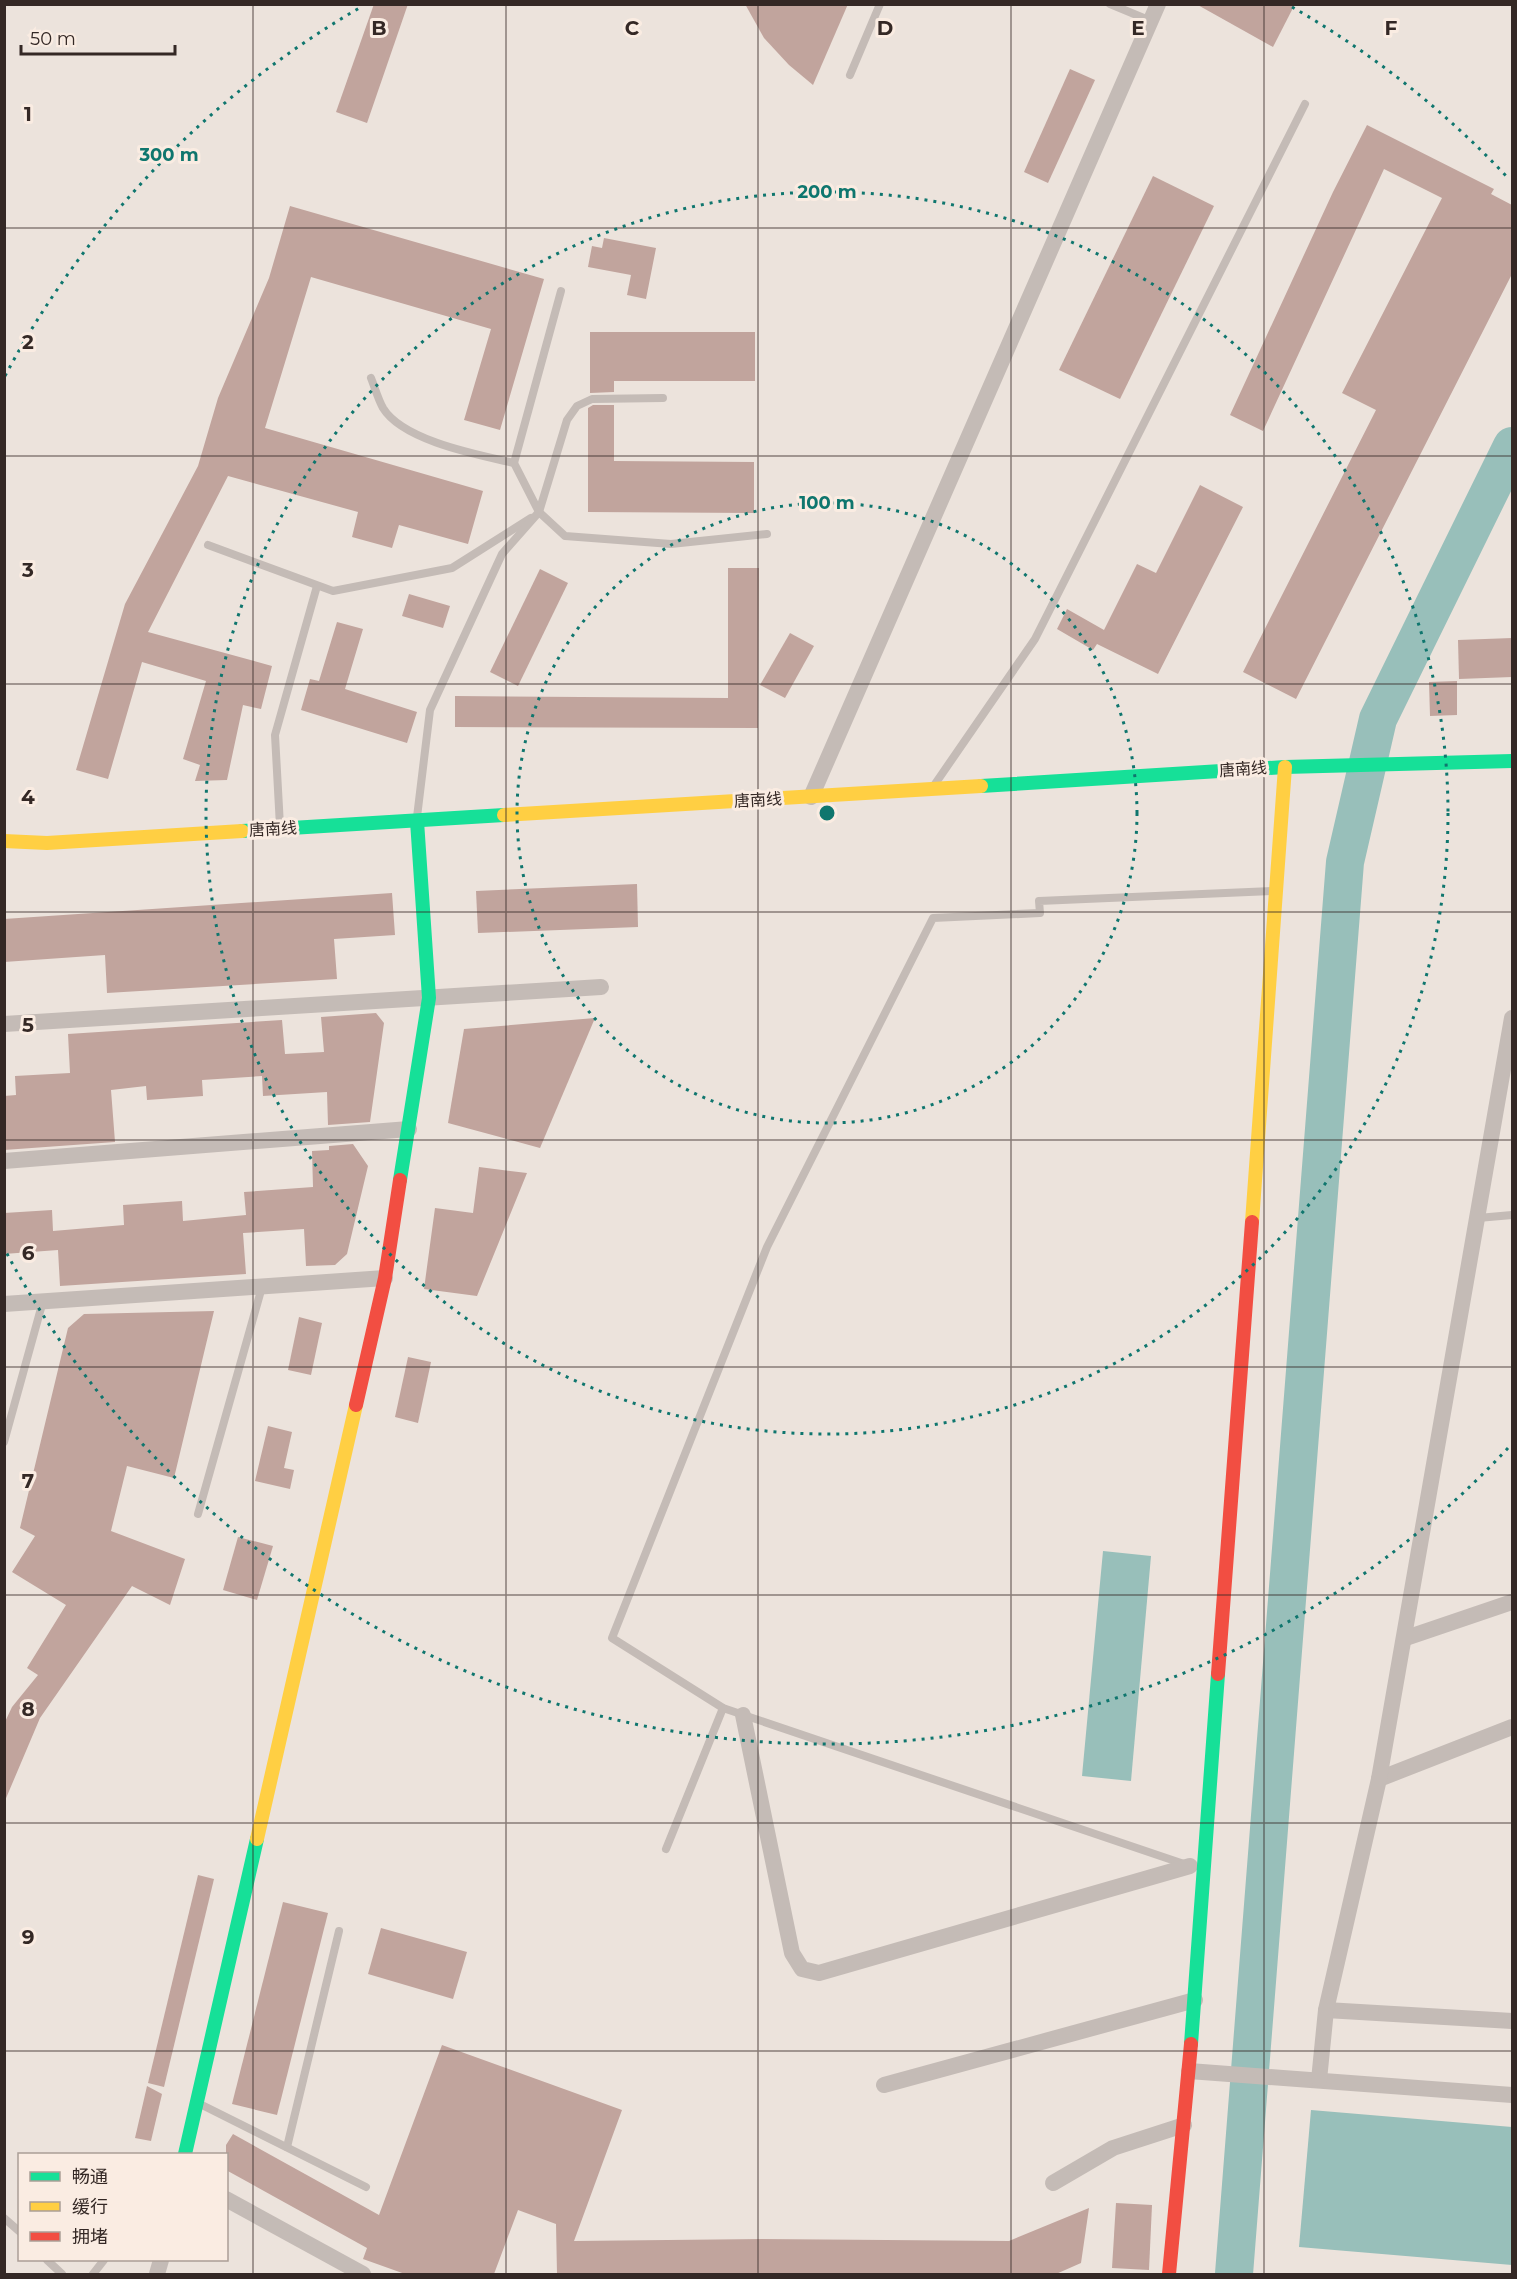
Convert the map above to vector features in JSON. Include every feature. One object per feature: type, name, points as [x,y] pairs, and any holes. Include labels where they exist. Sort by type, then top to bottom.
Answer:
[{"type":"street","points":[[811,797],[1158,4]]},
{"type":"street","name":"唐南线","points":[[4,841],[47,843],[1292,766],[1512,761]]},
{"type":"street","points":[[1169,2274],[1195,2000],[1197,1869],[1276,891],[1292,766]]},
{"type":"street","points":[[185,2153],[386,1278],[429,998],[417,821]]},
{"type":"street","points":[[4,1024],[601,987]]},
{"type":"street","points":[[1319,2080],[1326,2010],[1379,1779],[1406,1638],[1512,1018]]},
{"type":"street","points":[[4,1161],[409,1129]]},
{"type":"street","points":[[4,1304],[386,1278]]},
{"type":"street","points":[[1406,1638],[1512,1602]]},
{"type":"street","points":[[743,1715],[792,1953],[802,1969],[819,1973],[1197,1869]]},
{"type":"street","points":[[1379,1779],[1512,1728]]},
{"type":"street","points":[[884,2085],[1195,2000]]},
{"type":"street","points":[[1326,2010],[1512,2021]]},
{"type":"street","points":[[1189,2071],[1512,2095]]},
{"type":"street","points":[[1053,2183],[1113,2148],[1184,2125]]},
{"type":"street","points":[[228,2200],[363,2274]]},
{"type":"lane","points":[[850,75],[880,4]]},
{"type":"lane","points":[[1110,4],[1151,21]]},
{"type":"lane","points":[[931,790],[1035,639],[1305,104]]},
{"type":"lane","points":[[561,291],[514,463],[539,512],[565,536],[671,544],[767,534]]},
{"type":"lane","points":[[370,378],[384,410],[410,431],[437,444],[514,463]]},
{"type":"lane","points":[[417,821],[430,710],[502,554],[539,512],[567,420],[577,406],[592,399],[663,398]]},
{"type":"lane","points":[[208,545],[333,591],[452,568],[539,512]]},
{"type":"lane","points":[[280,829],[275,735],[317,586]]},
{"type":"lane","points":[[1197,1869],[723,1708],[612,1638],[767,1247],[933,918],[1040,913],[1039,901],[1276,891]]},
{"type":"lane","points":[[1478,1218],[1512,1215]]},
{"type":"lane","points":[[198,1514],[262,1287]]},
{"type":"lane","points":[[4,1442],[43,1301]]},
{"type":"lane","points":[[666,1849],[723,1708]]},
{"type":"lane","points":[[287,2147],[339,1931]]},
{"type":"lane","points":[[197,2103],[366,2187]]},
{"type":"lane","points":[[4,2218],[18,2230]]},
{"type":"lane","points":[[49,2261],[62,2274]]},
{"type":"lane","points":[[93,2274],[103,2261]]},
{"type":"water","points":[[1103,1551],[1151,1556],[1131,1781],[1082,1776]]},
{"type":"water","points":[[1311,2110],[1512,2127],[1512,2265],[1299,2247]]},
{"type":"building","points":[[374,4],[408,4],[367,123],[336,112]]},
{"type":"building","points":[[745,4],[848,4],[813,85],[789,65],[764,38]]},
{"type":"building","points":[[1196,4],[1295,4],[1273,47]]},
{"type":"building","points":[[1070,69],[1095,80],[1048,183],[1024,172]]},
{"type":"building","points":[[1367,125],[1494,189],[1491,194],[1512,205],[1512,274],[1296,699],[1243,672],[1376,410],[1342,393],[1442,198],[1384,169],[1263,431],[1230,415],[1333,192]]},
{"type":"building","points":[[1153,176],[1214,206],[1120,399],[1059,370]]},
{"type":"building","points":[[290,206],[544,279],[500,430],[464,420],[491,329],[311,277],[265,428],[483,491],[468,544],[399,525],[392,548],[352,537],[358,512],[228,476],[148,632],[272,666],[261,709],[243,705],[227,780],[195,781],[200,765],[183,759],[206,681],[142,662],[108,779],[76,770],[125,604],[198,466],[218,398],[269,278]]},
{"type":"building","points":[[604,238],[656,248],[646,299],[627,295],[631,275],[588,267],[592,246],[602,248]]},
{"type":"building","points":[[590,332],[755,332],[755,381],[614,381],[614,392],[590,393]]},
{"type":"building","points":[[593,405],[614,405],[614,461],[754,462],[754,513],[588,512],[588,408]]},
{"type":"building","points":[[1200,485],[1243,507],[1158,674],[1097,644],[1093,650],[1057,629],[1067,609],[1104,630],[1137,564],[1156,573]]},
{"type":"building","points":[[728,568],[759,568],[758,728],[455,727],[455,696],[728,698]]},
{"type":"building","points":[[540,569],[568,583],[518,686],[490,672]]},
{"type":"building","points":[[409,594],[450,606],[443,628],[402,616]]},
{"type":"building","points":[[337,622],[363,629],[345,689],[417,712],[407,743],[301,710],[310,679],[319,681]]},
{"type":"building","points":[[790,633],[814,646],[785,698],[760,685]]},
{"type":"building","points":[[1512,638],[1512,677],[1459,679],[1458,640]]},
{"type":"building","points":[[1457,681],[1457,715],[1430,716],[1429,682]]},
{"type":"building","points":[[637,884],[638,927],[478,933],[476,891]]},
{"type":"building","points":[[392,893],[395,935],[334,939],[337,979],[107,993],[105,955],[4,962],[4,919]]},
{"type":"building","points":[[376,1013],[384,1023],[370,1122],[328,1125],[327,1092],[263,1096],[262,1076],[202,1080],[203,1096],[147,1100],[146,1086],[111,1090],[115,1142],[4,1150],[4,1096],[16,1095],[15,1076],[70,1073],[68,1034],[282,1020],[285,1054],[324,1052],[321,1017]]},
{"type":"building","points":[[595,1018],[540,1148],[448,1123],[464,1029]]},
{"type":"building","points":[[353,1144],[368,1166],[347,1254],[335,1265],[306,1266],[304,1229],[243,1233],[246,1274],[60,1286],[58,1250],[4,1254],[4,1213],[52,1210],[53,1231],[124,1225],[123,1205],[182,1201],[183,1221],[246,1215],[244,1192],[313,1187],[312,1151],[329,1150],[329,1146]]},
{"type":"building","points":[[479,1167],[527,1173],[477,1296],[424,1289],[435,1208],[473,1213]]},
{"type":"building","points":[[214,1311],[174,1478],[127,1466],[111,1531],[185,1559],[170,1605],[132,1586],[40,1718],[4,1803],[4,1724],[12,1707],[38,1675],[27,1668],[66,1605],[12,1572],[35,1536],[20,1528],[68,1328],[84,1314]]},
{"type":"building","points":[[299,1317],[322,1323],[311,1375],[288,1370]]},
{"type":"building","points":[[408,1357],[431,1362],[418,1423],[395,1417]]},
{"type":"building","points":[[268,1426],[292,1432],[284,1468],[294,1470],[290,1489],[255,1481]]},
{"type":"building","points":[[238,1537],[273,1546],[257,1600],[223,1590]]},
{"type":"building","points":[[198,1875],[214,1879],[164,2087],[148,2083]]},
{"type":"building","points":[[283,1902],[328,1913],[277,2115],[232,2104]]},
{"type":"building","points":[[381,1928],[467,1952],[453,1999],[368,1974]]},
{"type":"building","points":[[442,2045],[622,2110],[574,2241],[762,2239],[1009,2241],[1089,2208],[1081,2263],[1056,2274],[557,2274],[556,2224],[518,2210],[494,2274],[405,2274],[363,2259],[367,2248],[228,2171],[226,2145],[233,2134],[379,2215]]},
{"type":"building","points":[[147,2086],[162,2094],[151,2141],[135,2138]]},
{"type":"building","points":[[1116,2203],[1152,2205],[1149,2270],[1112,2268]]},
{"type":"waterway","points":[[1234,2274],[1345,862],[1378,719],[1512,446]]},
{"type":"traffic: fast","points":[[981,786],[1285,767],[1512,761]]},
{"type":"traffic: fast","points":[[242,831],[504,815]]},
{"type":"traffic: fast","points":[[400,1180],[429,998],[417,821]]},
{"type":"traffic: fast","points":[[1191,2044],[1218,1674]]},
{"type":"traffic: fast","points":[[185,2153],[257,1839]]},
{"type":"traffic: slow","points":[[1252,1222],[1285,767]]},
{"type":"traffic: slow","points":[[504,815],[981,786]]},
{"type":"traffic: slow","points":[[4,841],[47,843],[242,831]]},
{"type":"traffic: slow","points":[[257,1839],[356,1405]]},
{"type":"traffic: jam","points":[[356,1405],[385,1278],[400,1180]]},
{"type":"traffic: jam","points":[[1218,1674],[1252,1222]]},
{"type":"traffic: jam","points":[[1169,2274],[1191,2044]]}]
